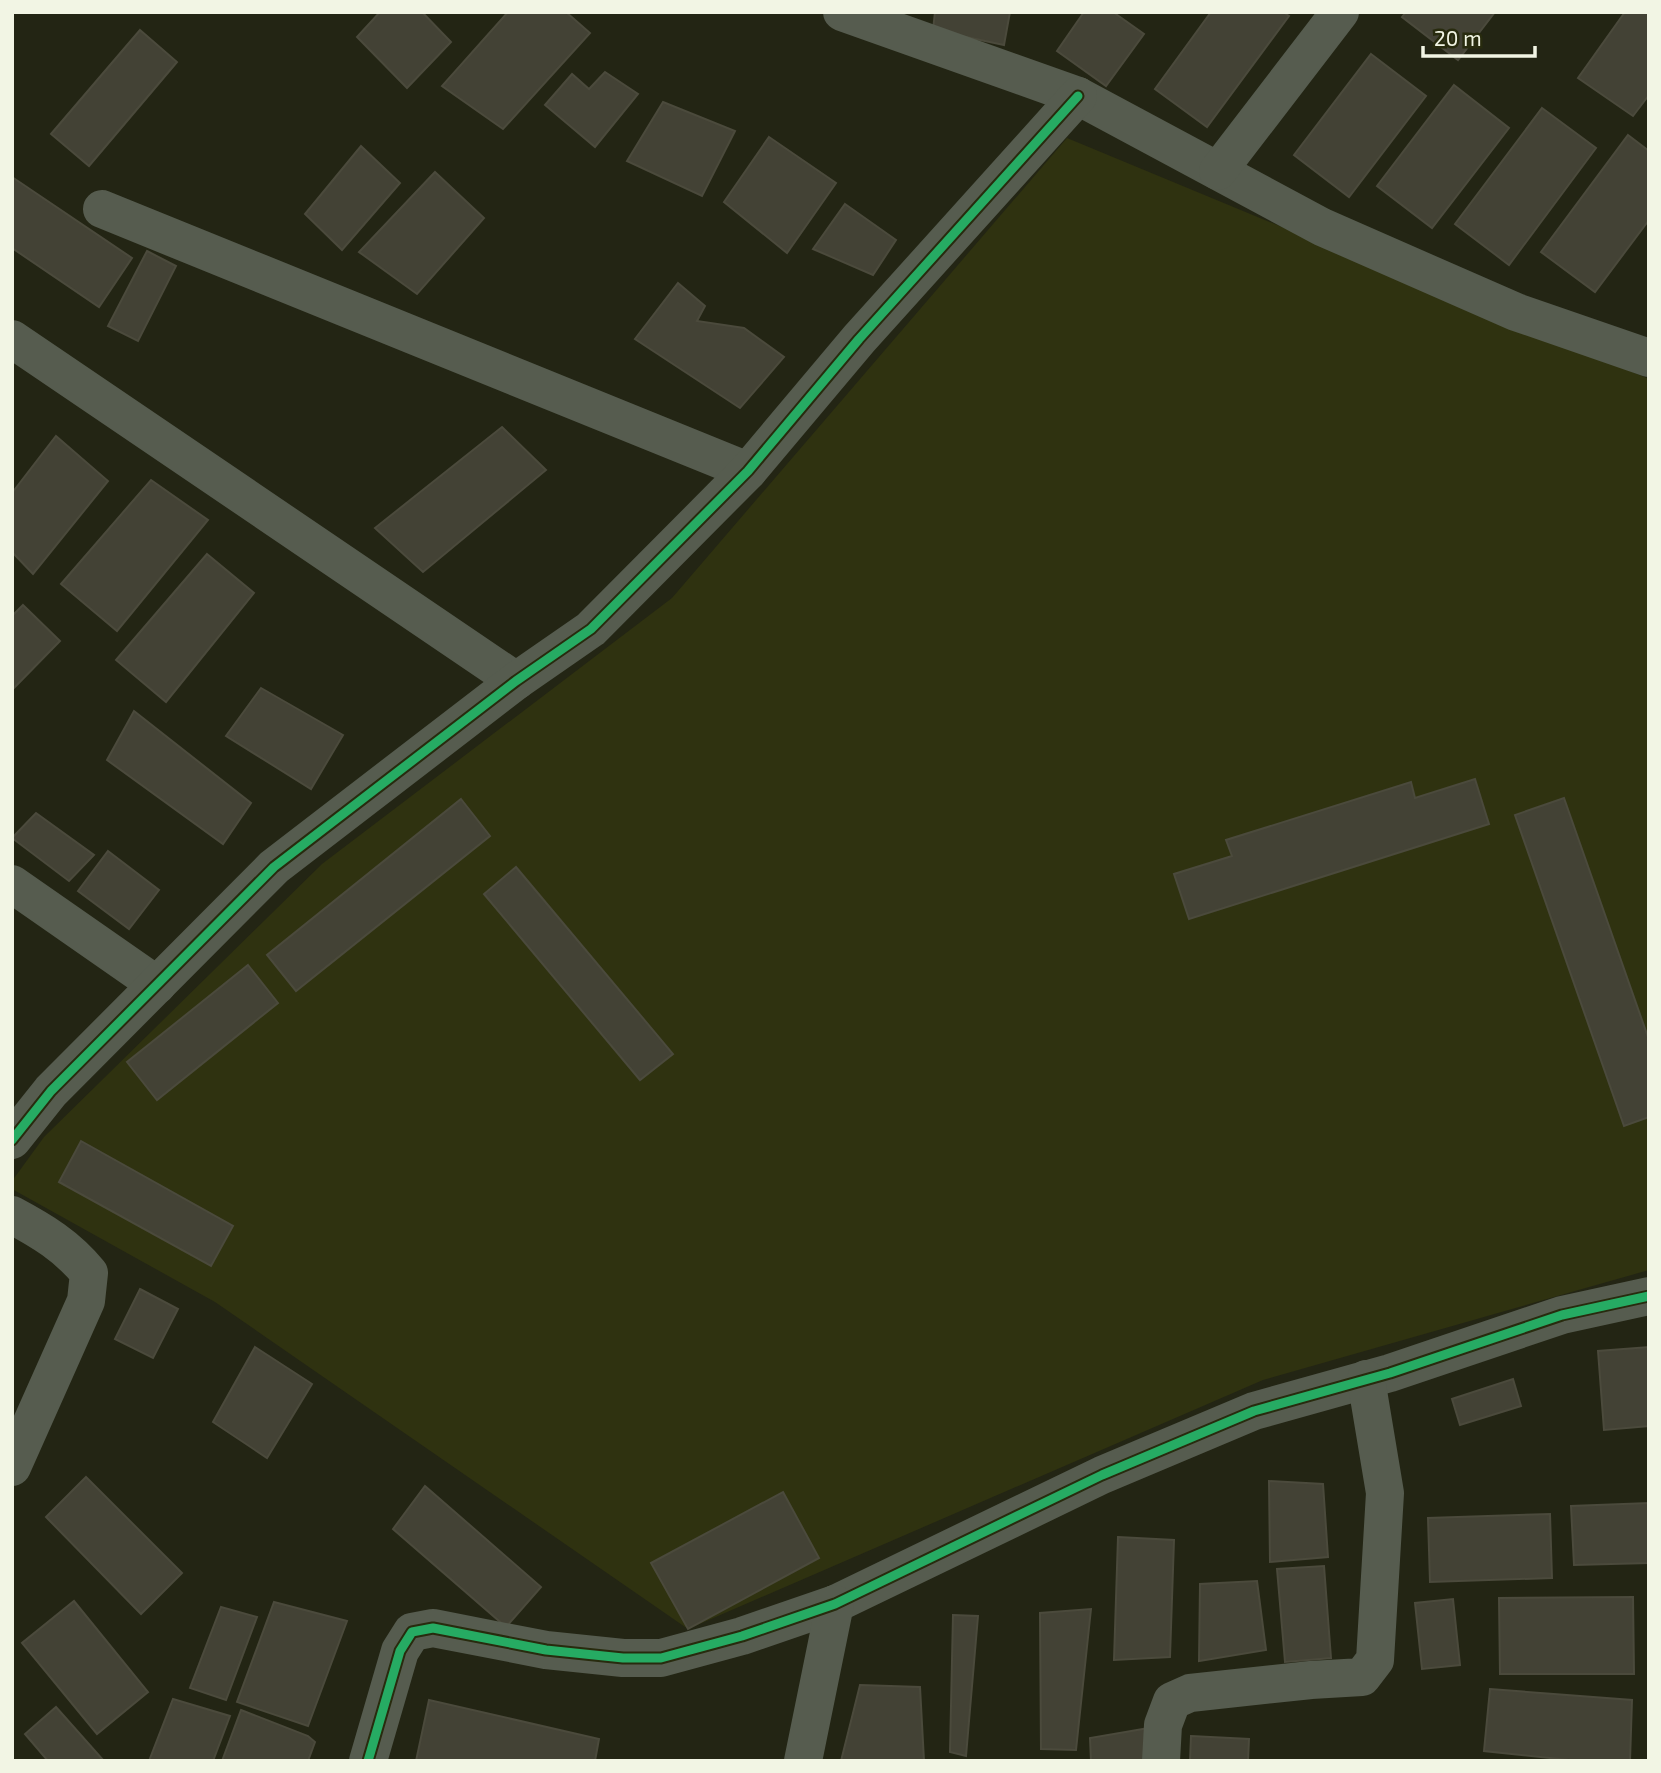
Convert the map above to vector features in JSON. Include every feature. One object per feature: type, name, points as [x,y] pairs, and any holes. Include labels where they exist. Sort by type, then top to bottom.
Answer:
[{"type":"street","points":[[842,12],[1078,96],[1322,227],[1516,312],[1649,358]]},
{"type":"street","points":[[1218,171],[1340,12]]},
{"type":"street","points":[[12,1140],[51,1091],[274,867],[516,681],[592,629],[748,471],[859,339],[1078,96]]},
{"type":"street","points":[[102,209],[748,471]]},
{"type":"street","points":[[12,339],[516,681]]},
{"type":"street","points":[[12,884],[157,985]]},
{"type":"street","points":[[12,1215],[51,1236],[75,1255],[89,1273],[86,1301],[12,1468]]},
{"type":"street","points":[[368,1761],[400,1651],[412,1632],[433,1628],[546,1650],[623,1658],[661,1658],[742,1636],[835,1604],[1090,1481],[1241,1416],[1366,1379],[1562,1315],[1649,1296]]},
{"type":"street","points":[[1161,1761],[1163,1725],[1172,1701],[1190,1693],[1362,1677],[1375,1660],[1385,1493],[1366,1379]]},
{"type":"street","points":[[803,1761],[835,1604]]},
{"type":"shaded area","points":[[1067,138],[1649,379],[1649,1270],[1263,1380],[688,1629],[215,1302],[12,1189],[12,1181],[44,1137],[322,864],[672,598]]},
{"type":"building","points":[[380,12],[422,12],[451,42],[407,88],[357,37]]},
{"type":"building","points":[[508,12],[566,12],[590,33],[503,129],[442,86]]},
{"type":"building","points":[[935,12],[1010,12],[1004,45],[933,30]]},
{"type":"building","points":[[1084,12],[1113,12],[1144,34],[1106,86],[1057,51]]},
{"type":"building","points":[[1211,12],[1283,12],[1289,16],[1207,127],[1155,89]]},
{"type":"building","points":[[1406,12],[1495,12],[1458,60],[1402,17]]},
{"type":"building","points":[[1625,12],[1649,12],[1649,95],[1633,116],[1578,78]]},
{"type":"building","points":[[140,30],[177,62],[89,166],[51,134]]},
{"type":"building","points":[[1371,54],[1426,96],[1349,197],[1294,155]]},
{"type":"building","points":[[605,72],[638,94],[595,147],[545,105],[572,74],[589,89]]},
{"type":"building","points":[[1454,85],[1509,128],[1432,228],[1377,186]]},
{"type":"building","points":[[663,102],[735,131],[702,196],[627,161]]},
{"type":"building","points":[[1542,108],[1596,148],[1509,265],[1455,224]]},
{"type":"building","points":[[1628,135],[1649,151],[1649,220],[1595,292],[1541,252]]},
{"type":"building","points":[[769,137],[836,183],[787,253],[724,202]]},
{"type":"building","points":[[361,146],[400,183],[342,250],[305,214]]},
{"type":"building","points":[[435,172],[484,218],[417,294],[359,252]]},
{"type":"building","points":[[12,177],[132,258],[99,307],[12,248]]},
{"type":"building","points":[[845,204],[896,240],[873,275],[813,249]]},
{"type":"building","points":[[147,251],[176,266],[138,341],[108,326]]},
{"type":"building","points":[[678,283],[705,306],[697,321],[744,328],[784,357],[740,408],[635,339]]},
{"type":"building","points":[[502,427],[546,470],[423,572],[375,528]]},
{"type":"building","points":[[56,436],[108,481],[33,574],[12,552],[12,493]]},
{"type":"building","points":[[151,480],[208,520],[117,631],[61,584]]},
{"type":"building","points":[[207,554],[254,593],[166,702],[116,660]]},
{"type":"building","points":[[23,605],[60,641],[12,690],[12,616]]},
{"type":"building","points":[[261,688],[343,735],[311,789],[226,736]]},
{"type":"building","points":[[134,711],[251,803],[223,844],[107,760]]},
{"type":"building","points":[[1475,779],[1489,824],[1189,919],[1174,874],[1232,856],[1226,840],[1411,782],[1415,798]]},
{"type":"building","points":[[1564,798],[1649,1040],[1649,1117],[1624,1126],[1515,815]]},
{"type":"building","points":[[461,799],[490,836],[296,991],[267,955]]},
{"type":"building","points":[[36,813],[94,855],[69,881],[12,838]]},
{"type":"building","points":[[108,851],[159,890],[129,929],[78,891]]},
{"type":"building","points":[[516,867],[673,1054],[640,1080],[484,894]]},
{"type":"building","points":[[248,965],[278,1003],[157,1100],[127,1062]]},
{"type":"building","points":[[81,1141],[233,1226],[211,1266],[59,1182]]},
{"type":"building","points":[[140,1289],[178,1309],[153,1358],[115,1339]]},
{"type":"building","points":[[255,1347],[312,1384],[267,1458],[213,1422]]},
{"type":"building","points":[[1649,1347],[1649,1426],[1604,1430],[1598,1351]]},
{"type":"building","points":[[1513,1379],[1521,1406],[1460,1425],[1452,1399]]},
{"type":"building","points":[[86,1477],[182,1573],[141,1614],[46,1517]]},
{"type":"building","points":[[1269,1481],[1323,1484],[1328,1557],[1270,1562]]},
{"type":"building","points":[[425,1486],[541,1587],[506,1627],[393,1529]]},
{"type":"building","points":[[783,1492],[819,1558],[688,1629],[651,1563]]},
{"type":"building","points":[[1649,1503],[1649,1563],[1574,1565],[1571,1506]]},
{"type":"building","points":[[1550,1514],[1552,1578],[1430,1582],[1428,1518]]},
{"type":"building","points":[[1118,1537],[1174,1540],[1170,1657],[1114,1660]]},
{"type":"building","points":[[1324,1566],[1331,1658],[1285,1662],[1277,1569]]},
{"type":"building","points":[[1257,1581],[1266,1650],[1199,1661],[1200,1584]]},
{"type":"building","points":[[1633,1597],[1634,1674],[1500,1674],[1499,1598]]},
{"type":"building","points":[[1453,1599],[1460,1665],[1422,1669],[1415,1603]]},
{"type":"building","points":[[74,1601],[148,1692],[97,1734],[22,1643]]},
{"type":"building","points":[[274,1602],[347,1621],[308,1726],[237,1702]]},
{"type":"building","points":[[221,1607],[257,1617],[226,1700],[190,1688]]},
{"type":"building","points":[[1091,1609],[1076,1750],[1041,1749],[1040,1613]]},
{"type":"building","points":[[953,1615],[978,1616],[966,1756],[950,1752]]},
{"type":"building","points":[[860,1685],[920,1687],[924,1761],[841,1761]]},
{"type":"building","points":[[1490,1689],[1632,1700],[1630,1761],[1578,1761],[1484,1751]]},
{"type":"building","points":[[173,1699],[230,1716],[213,1761],[149,1761]]},
{"type":"building","points":[[429,1700],[599,1739],[595,1761],[416,1761]]},
{"type":"building","points":[[56,1707],[104,1761],[48,1761],[25,1734]]},
{"type":"building","points":[[241,1710],[308,1736],[315,1742],[308,1761],[222,1761]]},
{"type":"building","points":[[1149,1728],[1151,1761],[1091,1761],[1090,1738]]},
{"type":"building","points":[[1191,1736],[1249,1739],[1248,1761],[1190,1761]]},
{"type":"cycle path","points":[[12,1140],[51,1091],[274,867],[516,681],[591,629],[748,471],[859,339],[1078,96]]},
{"type":"cycle path","points":[[368,1761],[400,1651],[412,1632],[433,1628],[546,1650],[623,1658],[661,1658],[742,1636],[835,1604],[1102,1475],[1254,1411],[1390,1373],[1562,1315],[1649,1296]]}]
